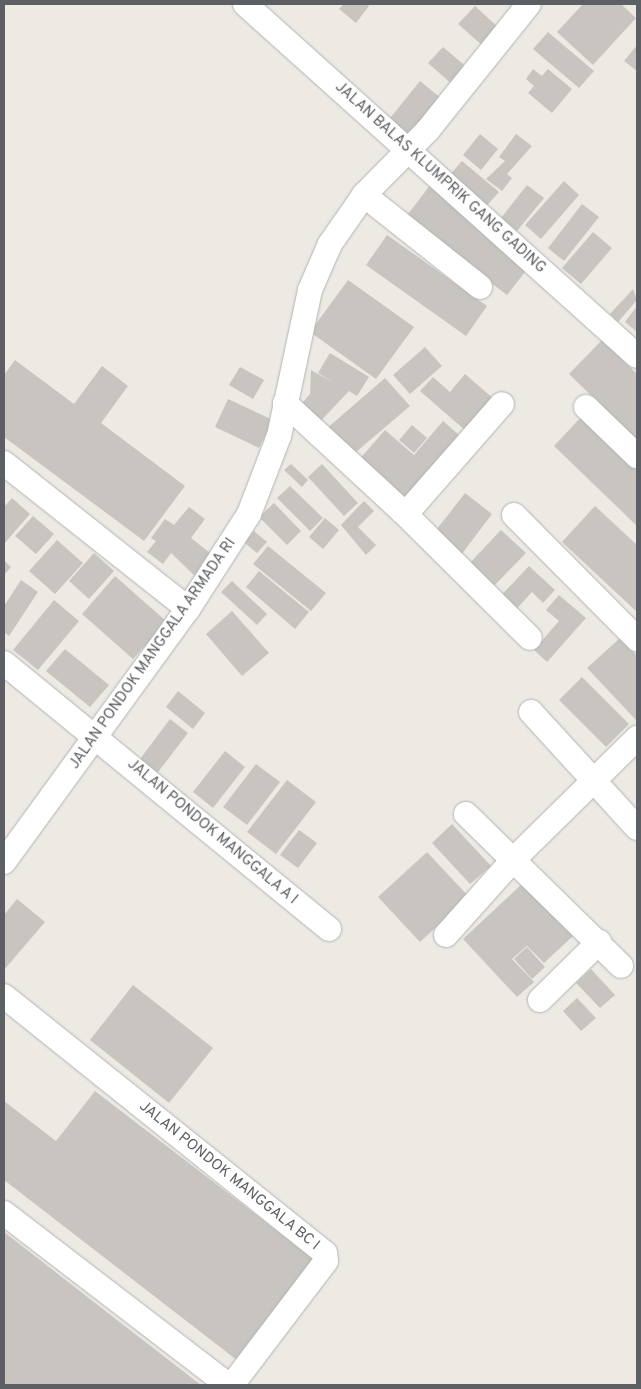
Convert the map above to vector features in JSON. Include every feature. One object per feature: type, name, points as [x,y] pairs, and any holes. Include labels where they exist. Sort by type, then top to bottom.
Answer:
[{"type":"street","name":"JALAN BALAS KLUMPRIK GANG GADING","points":[[245,4],[634,349]]},
{"type":"street","name":"JALAN PONDOK MANGGALA ARMADA RI","points":[[4,862],[188,609],[249,514],[279,436],[310,290],[330,244],[364,195],[410,151],[529,4]]},
{"type":"street","points":[[364,195],[480,287]]},
{"type":"street","points":[[286,403],[402,512],[530,638]]},
{"type":"street","points":[[402,512],[411,508],[502,404]]},
{"type":"street","points":[[586,407],[637,456]]},
{"type":"street","points":[[4,463],[188,609]]},
{"type":"street","points":[[514,515],[637,640]]},
{"type":"street","name":"JALAN PONDOK MANGGALA A I","points":[[4,664],[96,735],[329,929]]},
{"type":"street","points":[[531,712],[592,783],[637,828]]},
{"type":"street","points":[[446,935],[514,859],[637,738]]},
{"type":"street","points":[[466,814],[599,942],[621,966]]},
{"type":"street","points":[[540,1000],[599,942]]},
{"type":"street","name":"JALAN PONDOK MANGGALA BC I","points":[[4,996],[326,1253],[326,1261],[230,1385]]},
{"type":"street","points":[[4,1213],[230,1385]]},
{"type":"building","points":[[344,4],[367,4],[369,6],[356,23],[339,9]]},
{"type":"building","points":[[583,4],[621,4],[636,18],[593,65],[557,32]]},
{"type":"building","points":[[475,6],[500,29],[484,47],[458,24]]},
{"type":"building","points":[[548,32],[594,71],[579,88],[533,49]]},
{"type":"building","points":[[637,45],[637,71],[624,61]]},
{"type":"building","points":[[443,47],[469,69],[454,86],[428,63]]},
{"type":"building","points":[[533,69],[542,76],[548,69],[572,89],[552,113],[528,93],[534,86],[526,79]]},
{"type":"building","points":[[420,81],[441,98],[407,139],[387,122]]},
{"type":"building","points":[[480,134],[498,149],[481,170],[463,155]]},
{"type":"building","points":[[516,134],[532,146],[507,174],[512,178],[502,191],[486,179],[505,161],[499,157]]},
{"type":"building","points":[[462,161],[499,192],[483,210],[446,179]]},
{"type":"building","points":[[564,181],[579,195],[541,239],[525,225]]},
{"type":"building","points":[[431,184],[532,263],[507,295],[405,218]]},
{"type":"building","points":[[527,185],[544,198],[517,231],[501,218]]},
{"type":"building","points":[[582,204],[599,217],[564,261],[548,248]]},
{"type":"building","points":[[593,232],[612,248],[581,284],[562,268]]},
{"type":"building","points":[[387,235],[487,306],[466,336],[366,265]]},
{"type":"building","points":[[348,280],[414,327],[376,379],[310,332]]},
{"type":"building","points":[[633,289],[637,300],[618,322],[610,314]]},
{"type":"building","points":[[637,306],[637,332],[625,322]]},
{"type":"building","points":[[602,340],[637,374],[637,440],[569,374]]},
{"type":"building","points":[[425,347],[442,366],[410,394],[393,375]]},
{"type":"building","points":[[330,353],[369,377],[357,396],[349,391],[317,425],[298,408],[310,394],[311,370],[336,384],[318,373]]},
{"type":"building","points":[[15,360],[74,404],[102,366],[128,386],[101,423],[185,486],[144,541],[4,437],[4,375]]},
{"type":"building","points":[[240,367],[264,380],[253,399],[229,385]]},
{"type":"building","points":[[465,374],[494,399],[466,431],[420,391],[433,377],[450,392]]},
{"type":"building","points":[[385,378],[410,406],[349,458],[325,430]]},
{"type":"building","points":[[228,399],[273,420],[259,448],[215,427]]},
{"type":"building","points":[[583,415],[637,467],[637,526],[554,446]]},
{"type":"building","points":[[443,421],[465,440],[406,506],[357,462],[385,430],[414,455]]},
{"type":"building","points":[[412,425],[427,438],[414,453],[399,440]]},
{"type":"building","points":[[291,464],[308,480],[302,487],[284,470]]},
{"type":"building","points":[[322,464],[358,503],[344,516],[308,477]]},
{"type":"building","points":[[290,486],[323,518],[310,531],[277,498]]},
{"type":"building","points":[[465,493],[492,514],[458,559],[430,538]]},
{"type":"building","points":[[12,498],[30,514],[4,544],[4,507]]},
{"type":"building","points":[[364,501],[374,511],[358,527],[376,545],[366,555],[341,525]]},
{"type":"building","points":[[274,503],[301,531],[287,545],[259,517]]},
{"type":"building","points":[[595,506],[637,545],[637,612],[562,542]]},
{"type":"building","points":[[189,507],[205,519],[191,538],[219,560],[196,577],[171,553],[163,564],[147,552],[156,541],[151,538],[165,519],[174,525]]},
{"type":"building","points":[[33,516],[54,534],[36,554],[15,536]]},
{"type":"building","points":[[325,518],[339,530],[323,549],[309,537]]},
{"type":"building","points":[[501,530],[526,553],[489,591],[465,568]]},
{"type":"building","points":[[254,531],[267,542],[257,553],[244,542]]},
{"type":"building","points":[[57,540],[83,563],[55,594],[29,571]]},
{"type":"building","points":[[268,546],[326,593],[311,611],[253,564]]},
{"type":"building","points":[[94,553],[114,571],[89,599],[69,581]]},
{"type":"building","points":[[4,560],[11,567],[4,575]]},
{"type":"building","points":[[529,566],[555,590],[543,603],[532,592],[510,616],[495,602]]},
{"type":"building","points":[[259,571],[309,612],[295,629],[246,587]]},
{"type":"building","points":[[115,576],[167,622],[133,659],[82,614]]},
{"type":"building","points":[[21,580],[38,592],[9,636],[4,632],[4,606]]},
{"type":"building","points":[[232,581],[267,614],[257,625],[221,592]]},
{"type":"building","points":[[559,595],[586,618],[547,662],[534,650],[559,621],[546,610]]},
{"type":"building","points":[[54,600],[79,621],[38,670],[13,650]]},
{"type":"building","points":[[232,611],[269,653],[242,676],[206,634]]},
{"type":"building","points":[[620,638],[637,656],[637,721],[587,668]]},
{"type":"building","points":[[65,649],[109,685],[90,707],[46,671]]},
{"type":"building","points":[[582,677],[629,724],[606,747],[559,700]]},
{"type":"building","points":[[178,691],[205,713],[193,729],[166,707]]},
{"type":"building","points":[[170,719],[188,733],[155,776],[137,763]]},
{"type":"building","points":[[225,751],[245,767],[213,808],[193,792]]},
{"type":"building","points":[[256,764],[280,782],[247,825],[223,807]]},
{"type":"building","points":[[287,780],[316,802],[276,854],[247,832]]},
{"type":"building","points":[[452,824],[491,866],[470,884],[432,843]]},
{"type":"building","points":[[299,830],[317,843],[298,868],[280,855]]},
{"type":"building","points":[[427,852],[469,897],[420,942],[378,897]]},
{"type":"building","points":[[523,883],[573,936],[544,963],[527,946],[512,959],[534,982],[517,997],[463,939]]},
{"type":"building","points":[[17,899],[45,922],[4,970],[4,915]]},
{"type":"building","points":[[527,947],[545,967],[532,979],[514,959]]},
{"type":"building","points":[[591,969],[615,995],[600,1008],[576,983]]},
{"type":"building","points":[[133,985],[213,1048],[169,1103],[90,1040]]},
{"type":"building","points":[[577,998],[596,1018],[581,1031],[563,1011]]},
{"type":"building","points":[[95,1091],[320,1264],[242,1364],[4,1180],[4,1101],[56,1141]]},
{"type":"building","points":[[4,1232],[108,1313],[201,1385],[4,1384]]}]
